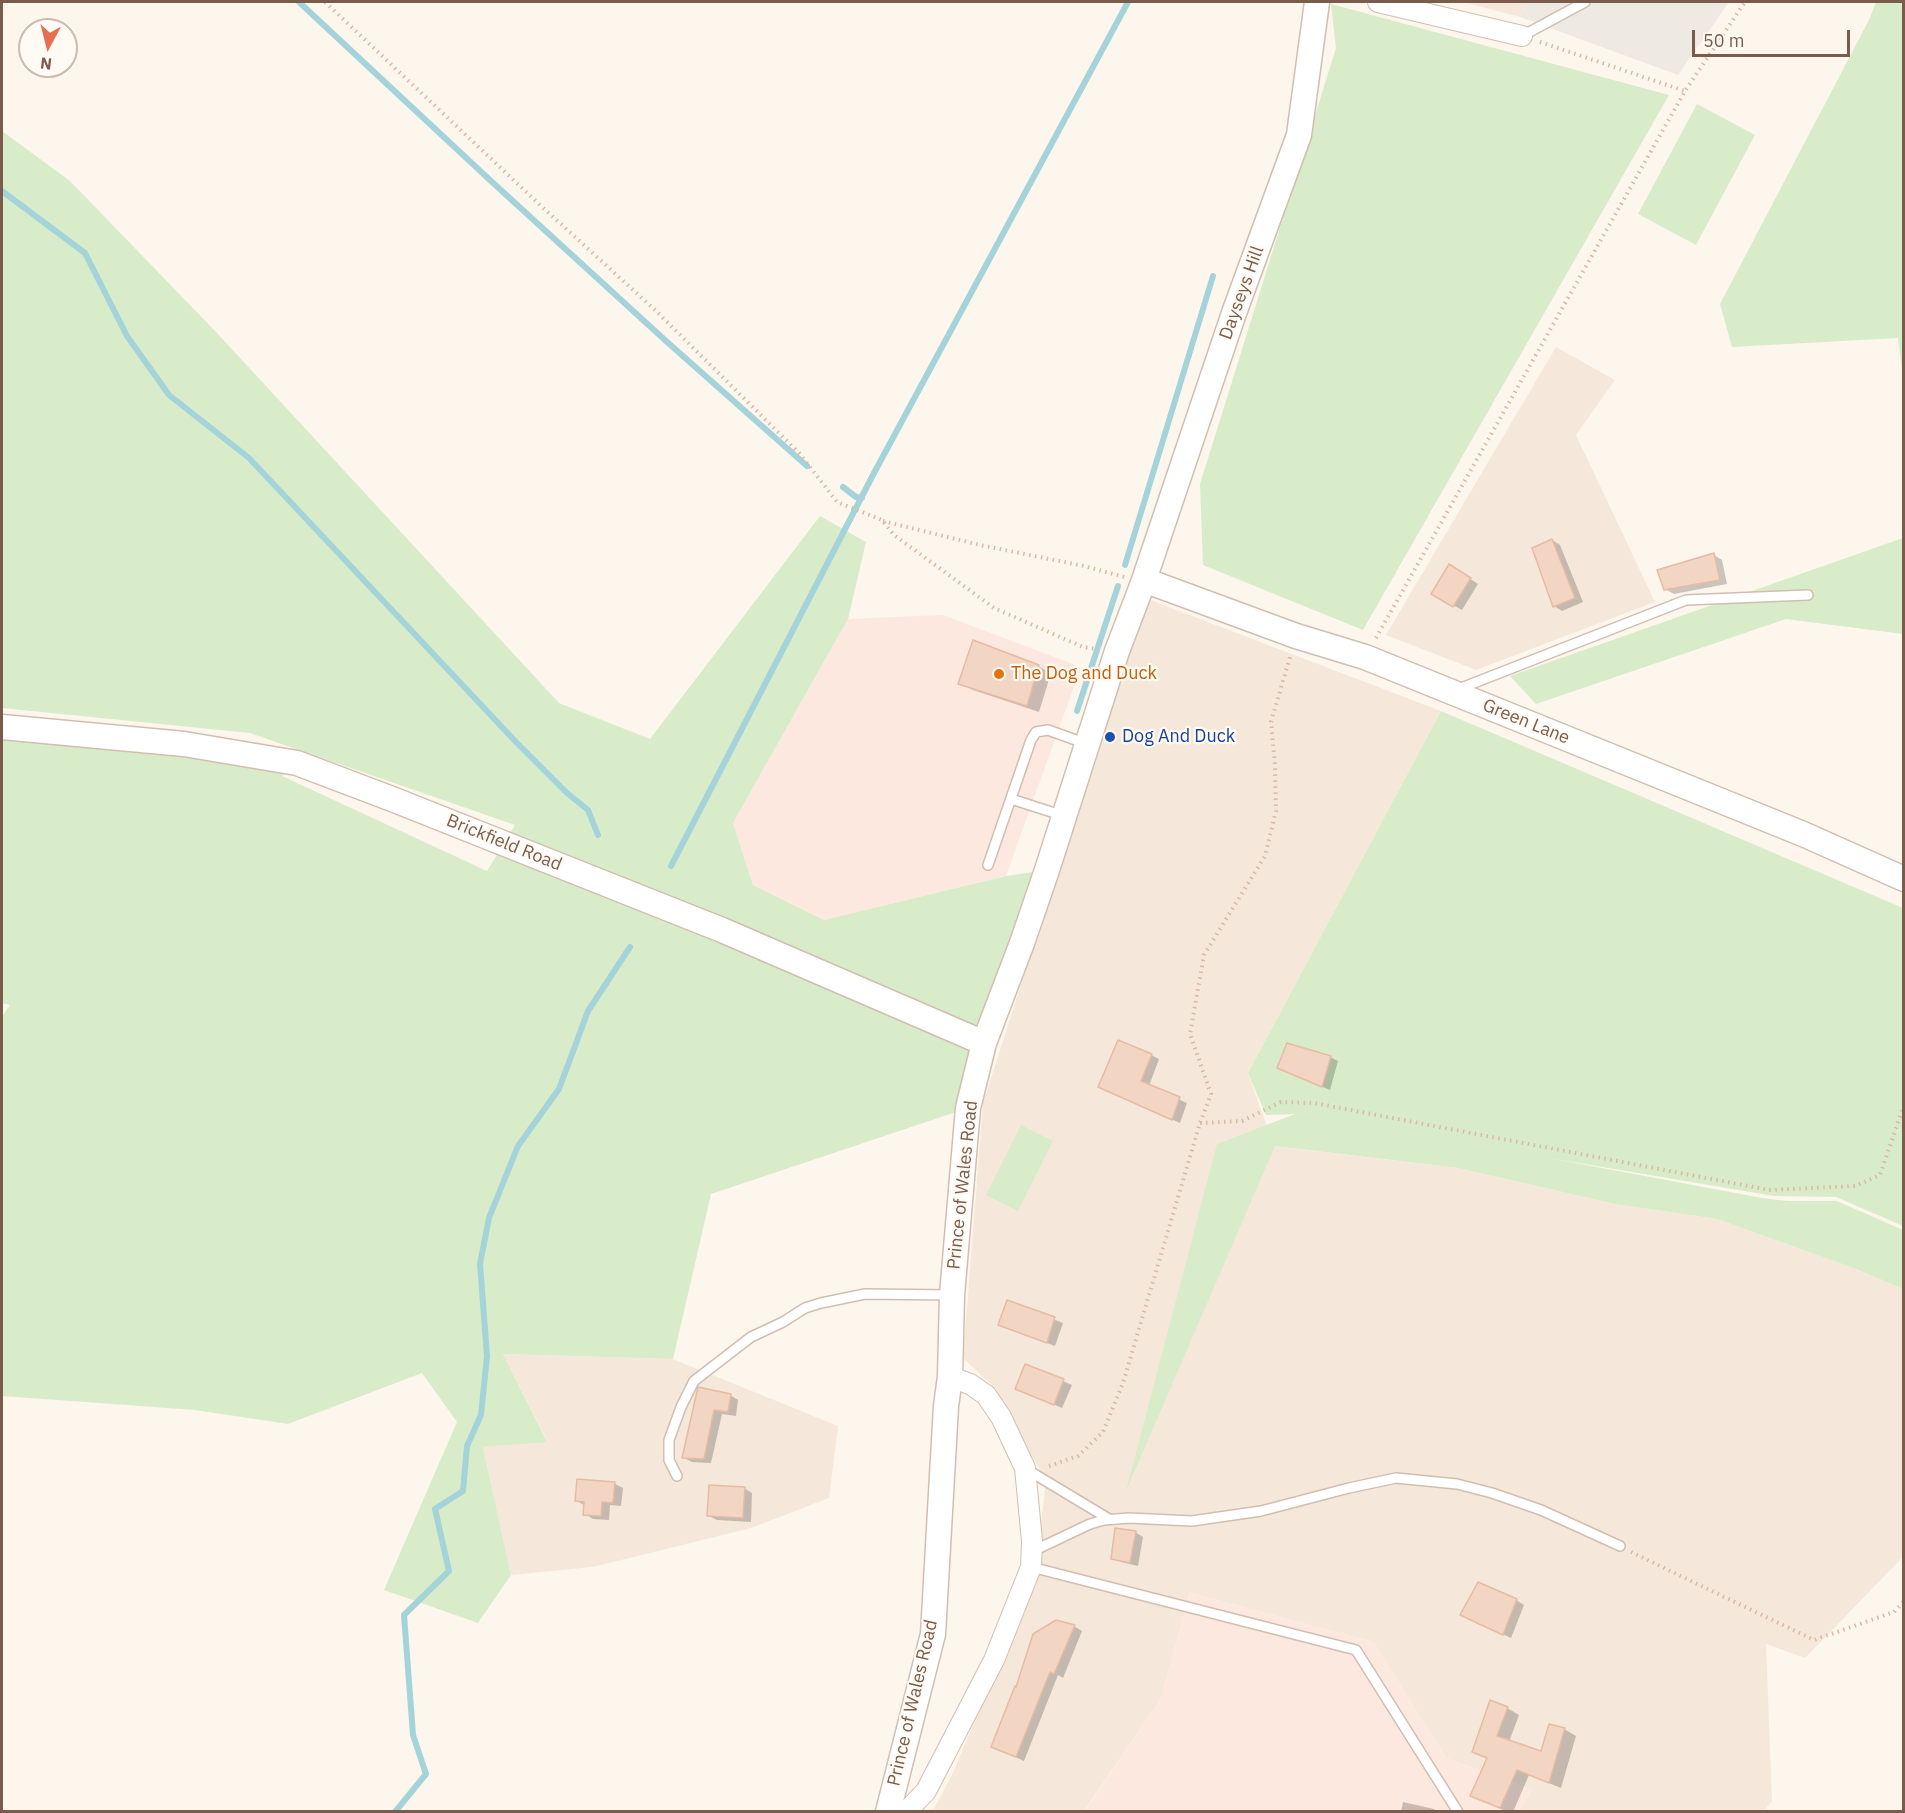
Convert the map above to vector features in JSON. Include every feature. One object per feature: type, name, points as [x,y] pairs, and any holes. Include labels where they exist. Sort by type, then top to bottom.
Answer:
[{"type":"street","name":"Dayseys Hill","points":[[1143,581],[1234,313],[1299,135],[1317,2]]},
{"type":"street","points":[[1378,2],[1522,36]]},
{"type":"street","name":"Green Lane","points":[[1143,581],[1296,636],[1365,657],[1803,834],[1904,879]]},
{"type":"street","name":"Prince of Wales Road","points":[[888,1812],[933,1634],[946,1406],[950,1377],[952,1295],[968,1108],[984,1044],[1022,943],[1117,651],[1143,581]]},
{"type":"street","name":"Brickfield Road","points":[[2,727],[183,744],[297,764],[392,799],[711,926],[984,1044]]},
{"type":"street","points":[[906,1812],[926,1791],[994,1660],[1031,1559],[1032,1541],[1025,1468],[1001,1417],[986,1395],[970,1384],[950,1377]]},
{"type":"lane","points":[[1522,36],[1585,2]]},
{"type":"lane","points":[[1451,692],[1686,600],[1808,595]]},
{"type":"lane","points":[[988,865],[1031,740],[1036,732],[1047,730],[1087,744]]},
{"type":"lane","points":[[1011,799],[1064,816]]},
{"type":"lane","points":[[677,1476],[669,1460],[669,1440],[681,1407],[694,1381],[751,1337],[783,1322],[805,1308],[821,1303],[865,1294],[952,1295]]},
{"type":"lane","points":[[1025,1468],[1109,1519]]},
{"type":"lane","points":[[1031,1559],[1090,1524],[1109,1519],[1191,1521],[1261,1512],[1396,1478],[1457,1484],[1522,1502],[1620,1546]]},
{"type":"lane","points":[[1031,1559],[1356,1650],[1458,1812]]},
{"type":"path","points":[[325,2],[654,309],[800,454],[837,502],[882,520],[980,545],[1084,566],[1143,581]]},
{"type":"path","points":[[1365,657],[1685,91],[1745,2]]},
{"type":"path","points":[[1522,36],[1685,91]]},
{"type":"path","points":[[882,520],[894,535],[994,608],[1092,650]]},
{"type":"path","points":[[1025,1468],[1039,1470],[1078,1456],[1103,1432],[1123,1383],[1200,1123],[1211,1094],[1190,1034],[1204,956],[1264,856],[1276,811],[1271,722],[1296,636]]},
{"type":"path","points":[[1200,1123],[1242,1121],[1281,1102],[1314,1103],[1769,1190],[1855,1186],[1880,1175],[1904,1105]]},
{"type":"path","points":[[1620,1546],[1814,1640],[1894,1612],[1904,1601]]},
{"type":"shaded area","points":[[1463,2],[1528,2],[1520,17]]},
{"type":"shaded area","points":[[1528,2],[1729,2],[1678,75],[1520,17]]},
{"type":"shaded area","points":[[1556,347],[1615,380],[1576,435],[1655,602],[1476,670],[1386,635]]},
{"type":"shaded area","points":[[1145,598],[1441,711],[1248,1073],[1274,1146],[1458,1168],[1615,1204],[1717,1219],[1856,1269],[1903,1289],[1903,1557],[1805,1658],[1766,1644],[1772,1801],[1764,1811],[1520,1811],[1531,1790],[1446,1758],[1373,1642],[1190,1593],[1161,1699],[1084,1811],[932,1812],[951,1777],[1034,1582],[1046,1481],[992,1385],[963,1358],[983,1103]]},
{"type":"shaded area","points":[[943,615],[1081,667],[1006,876],[824,920],[753,885],[733,823],[848,619]]},
{"type":"shaded area","points":[[503,1354],[673,1359],[838,1426],[829,1498],[751,1528],[593,1567],[511,1575],[483,1447],[547,1441]]},
{"type":"shaded area","points":[[1190,1593],[1373,1642],[1446,1758],[1531,1790],[1520,1812],[1084,1812],[1161,1699]]},
{"type":"green space","points":[[1876,2],[1903,2],[1903,378],[1898,338],[1732,347],[1720,304],[1870,18]]},
{"type":"green space","points":[[1331,4],[1669,95],[1363,630],[1203,565],[1200,484],[1336,48]]},
{"type":"green space","points":[[1697,104],[1755,135],[1696,245],[1638,214]]},
{"type":"green space","points":[[2,131],[70,181],[216,332],[559,703],[650,739],[820,516],[866,542],[848,619],[733,823],[753,885],[824,920],[1006,876],[1047,870],[968,1108],[711,1194],[673,1359],[503,1354],[547,1442],[483,1447],[511,1575],[478,1623],[384,1590],[457,1422],[422,1373],[288,1424],[195,1410],[2,1396],[2,1017],[10,1005],[2,1003],[2,727],[297,763],[282,776],[487,871],[515,825],[250,733],[2,708]]},
{"type":"green space","points":[[1903,538],[1903,634],[1786,619],[1536,704],[1510,676]]},
{"type":"green space","points":[[1441,711],[1903,908],[1903,1226],[1836,1197],[1774,1196],[1549,1158],[1762,1198],[1787,1201],[1837,1201],[1903,1230],[1903,1289],[1856,1269],[1717,1219],[1615,1204],[1458,1168],[1275,1146],[1126,1491],[1217,1144],[1295,1114],[1266,1115],[1248,1073]]},
{"type":"green space","points":[[1021,1125],[1053,1141],[1018,1211],[986,1195]]},
{"type":"building","points":[[1552,539],[1575,598],[1553,607],[1532,548]]},
{"type":"building","points":[[1714,553],[1720,580],[1664,590],[1657,570]]},
{"type":"building","points":[[1449,564],[1471,578],[1453,607],[1431,594]]},
{"type":"building","name":"The Dog and Duck","points":[[973,640],[1039,665],[1027,706],[958,684]]},
{"type":"building","points":[[1118,1040],[1152,1054],[1141,1081],[1180,1097],[1172,1120],[1098,1087]]},
{"type":"building","points":[[1287,1043],[1331,1056],[1322,1087],[1277,1068]]},
{"type":"building","points":[[1007,1300],[1055,1317],[1047,1343],[998,1325]]},
{"type":"building","points":[[1025,1364],[1064,1379],[1054,1405],[1015,1389]]},
{"type":"building","points":[[698,1387],[731,1394],[728,1412],[714,1410],[704,1459],[682,1458]]},
{"type":"building","points":[[577,1479],[615,1482],[613,1503],[602,1502],[601,1516],[583,1515],[584,1502],[575,1501]]},
{"type":"building","points":[[709,1485],[745,1487],[743,1518],[707,1516]]},
{"type":"building","points":[[1115,1528],[1136,1531],[1130,1563],[1111,1559]]},
{"type":"building","points":[[1478,1582],[1517,1599],[1503,1635],[1460,1615]]},
{"type":"building","points":[[1056,1620],[1075,1625],[1054,1674],[1050,1672],[1016,1757],[991,1747],[1016,1687],[1033,1634]]},
{"type":"building","points":[[1490,1700],[1508,1707],[1497,1736],[1541,1751],[1549,1724],[1565,1728],[1549,1783],[1517,1770],[1500,1808],[1470,1796],[1487,1758],[1472,1752]]},
{"type":"waterway","points":[[299,2],[666,341],[807,466]]},
{"type":"waterway","points":[[671,866],[874,473],[1128,2]]},
{"type":"waterway","points":[[2,191],[85,253],[127,336],[169,395],[249,458],[516,742],[567,793],[588,810],[598,835]]},
{"type":"waterway","points":[[1125,565],[1213,276]]},
{"type":"waterway","points":[[843,487],[856,497],[862,498]]},
{"type":"waterway","points":[[1077,711],[1118,586]]},
{"type":"waterway","points":[[395,1812],[426,1774],[413,1735],[404,1615],[449,1571],[435,1509],[463,1491],[467,1446],[481,1415],[487,1356],[480,1264],[489,1218],[518,1146],[559,1089],[588,1011],[630,947]]},
{"type":"place","name":"The Dog and Duck","points":[[999,674]]},
{"type":"place","name":"Dog And Duck","points":[[1110,737]]}]
